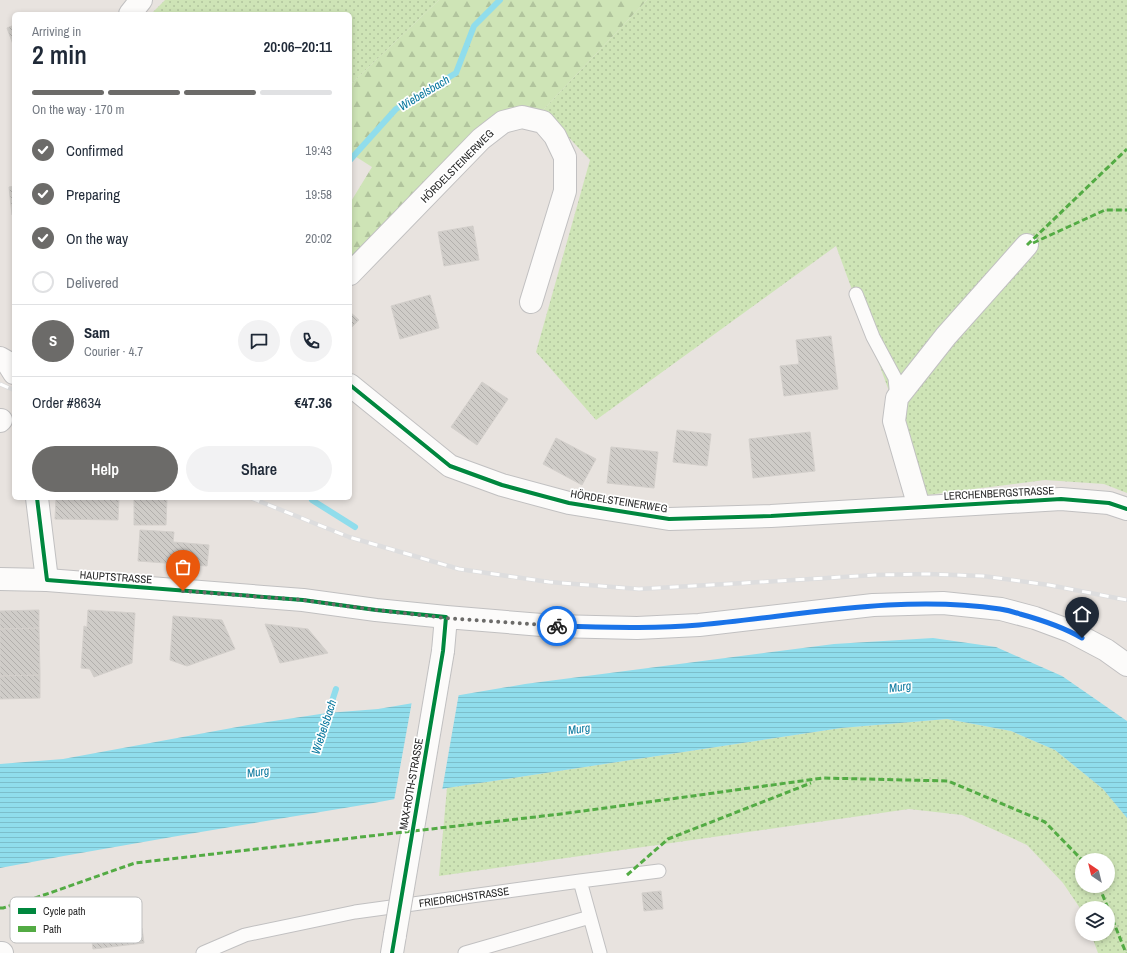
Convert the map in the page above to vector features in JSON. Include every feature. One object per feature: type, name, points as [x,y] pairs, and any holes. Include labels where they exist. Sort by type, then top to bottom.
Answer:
[{"type":"street","points":[[132,12],[141,0]]},
{"type":"street","name":"HÖRDELSTEINERWEG","points":[[352,272],[481,139],[503,122],[522,117],[543,122],[555,136],[565,157],[565,190],[530,302]]},
{"type":"street","points":[[919,507],[894,421],[897,398],[946,336],[1027,245]]},
{"type":"street","points":[[0,358],[7,362],[12,370]]},
{"type":"street","name":"HÖRDELSTEINERWEG","points":[[352,387],[450,466],[502,485],[569,503],[669,519],[770,516],[919,507]]},
{"type":"street","name":"LERCHENBERGSTRASSE","points":[[919,507],[1061,499],[1110,503],[1127,509]]},
{"type":"street","points":[[37,500],[47,580]]},
{"type":"street","name":"HAUPTSTRASSE","points":[[0,578],[47,580],[303,600],[446,618],[554,626],[637,628],[699,625],[873,605],[943,603],[1001,609],[1035,618],[1070,631],[1106,650],[1127,665]]},
{"type":"street","name":"MAX-ROTH-STRASSE","points":[[393,944],[443,652],[446,618]]},
{"type":"lane","points":[[856,294],[872,338],[895,378],[897,398]]},
{"type":"lane","name":"FRIEDRICHSTRASSE","points":[[203,953],[246,935],[355,912],[580,880],[659,871]]},
{"type":"lane","points":[[580,880],[600,953]]},
{"type":"lane","points":[[465,953],[590,917]]},
{"type":"green space","points":[[165,0],[439,0],[352,83],[352,12],[153,12]]},
{"type":"green space","points":[[439,0],[647,0],[543,110],[499,113],[352,261],[352,200],[372,167],[352,154],[352,83]]},
{"type":"green space","points":[[647,0],[1127,0],[1127,493],[1104,484],[1045,480],[927,495],[836,246],[596,420],[536,352],[590,160],[543,110]]},
{"type":"green space","points":[[947,719],[1011,731],[1055,750],[1103,789],[1127,818],[1127,953],[1098,953],[1094,941],[1115,941],[1115,901],[1075,901],[1063,883],[1027,845],[962,815],[909,809],[439,876],[447,788],[841,728]]},
{"type":"water","name":"Murg","points":[[933,638],[996,647],[1062,676],[1127,721],[1127,818],[1103,789],[1055,750],[1011,731],[947,719],[841,728],[447,788],[379,802],[0,868],[0,764],[63,759],[248,725],[327,713],[378,709],[525,684],[834,644]]},
{"type":"pier","points":[[459,693],[442,791],[394,801],[412,701]]},
{"type":"building","points":[[12,26],[12,42],[7,28]]},
{"type":"building","points":[[12,186],[12,215],[9,187]]},
{"type":"building","points":[[473,226],[479,260],[444,266],[438,232]]},
{"type":"building","points":[[430,295],[439,328],[400,339],[391,306]]},
{"type":"building","points":[[352,314],[359,320],[352,327]]},
{"type":"building","points":[[831,336],[838,389],[784,396],[780,366],[799,364],[796,340]]},
{"type":"building","points":[[482,382],[508,399],[477,445],[451,427]]},
{"type":"building","points":[[677,430],[711,434],[707,466],[673,462]]},
{"type":"building","points":[[810,432],[815,471],[753,478],[749,439]]},
{"type":"building","points":[[556,438],[596,459],[582,485],[543,464]]},
{"type":"building","points":[[611,447],[658,452],[654,488],[607,483]]},
{"type":"building","points":[[56,500],[119,500],[118,520],[55,519]]},
{"type":"building","points":[[134,500],[167,500],[166,525],[134,525]]},
{"type":"building","points":[[140,530],[174,532],[173,542],[209,545],[207,566],[138,561]]},
{"type":"building","points":[[39,610],[39,628],[0,629],[0,611]]},
{"type":"building","points":[[88,610],[135,613],[132,663],[94,677],[90,669],[81,668],[84,626],[87,627]]},
{"type":"building","points":[[173,616],[222,620],[235,649],[187,666],[170,660]]},
{"type":"building","points":[[265,624],[308,629],[328,653],[280,663]]},
{"type":"building","points":[[39,628],[40,675],[0,676],[0,629]]},
{"type":"building","points":[[40,675],[40,698],[0,699],[0,676]]},
{"type":"building","points":[[661,891],[663,909],[644,911],[642,893]]},
{"type":"building","points":[[142,928],[144,943],[93,949],[92,943],[142,943]]},
{"type":"waterway","name":"Wiebelsbach","points":[[352,158],[396,109],[456,73],[474,26],[500,0]]},
{"type":"waterway","name":"Wiebelsbach","points":[[312,500],[355,527]]},
{"type":"waterway","name":"Wiebelsbach","points":[[326,720],[336,689]]},
{"type":"railway","points":[[0,384],[12,389]]},
{"type":"railway","points":[[256,500],[349,537],[459,569],[549,582],[639,589],[875,575],[927,574],[983,576],[1049,585],[1127,600]]},
{"type":"marked path","points":[[1027,245],[1127,149]]},
{"type":"marked path","points":[[1033,243],[1105,210],[1127,210]]},
{"type":"marked path","points":[[38,897],[135,863],[561,814],[823,778],[948,781],[1045,822],[1075,853]]},
{"type":"marked path","points":[[627,875],[668,839],[811,783]]},
{"type":"marked path","points":[[1102,893],[1126,953]]},
{"type":"marked path","points":[[0,908],[10,906]]},
{"type":"cycle path","points":[[352,387],[450,466],[502,485],[569,503],[669,519],[771,516],[1061,499],[1109,503],[1127,509]]},
{"type":"cycle path","points":[[37,500],[47,580],[303,600],[376,610],[446,617],[443,651],[392,953]]},
{"type":"way so far","points":[[183,591],[303,600],[446,618],[557,626]]},
{"type":"route","points":[[557,626],[637,628],[699,625],[873,605],[943,603],[1001,609],[1035,618],[1070,631],[1082,638]]}]
